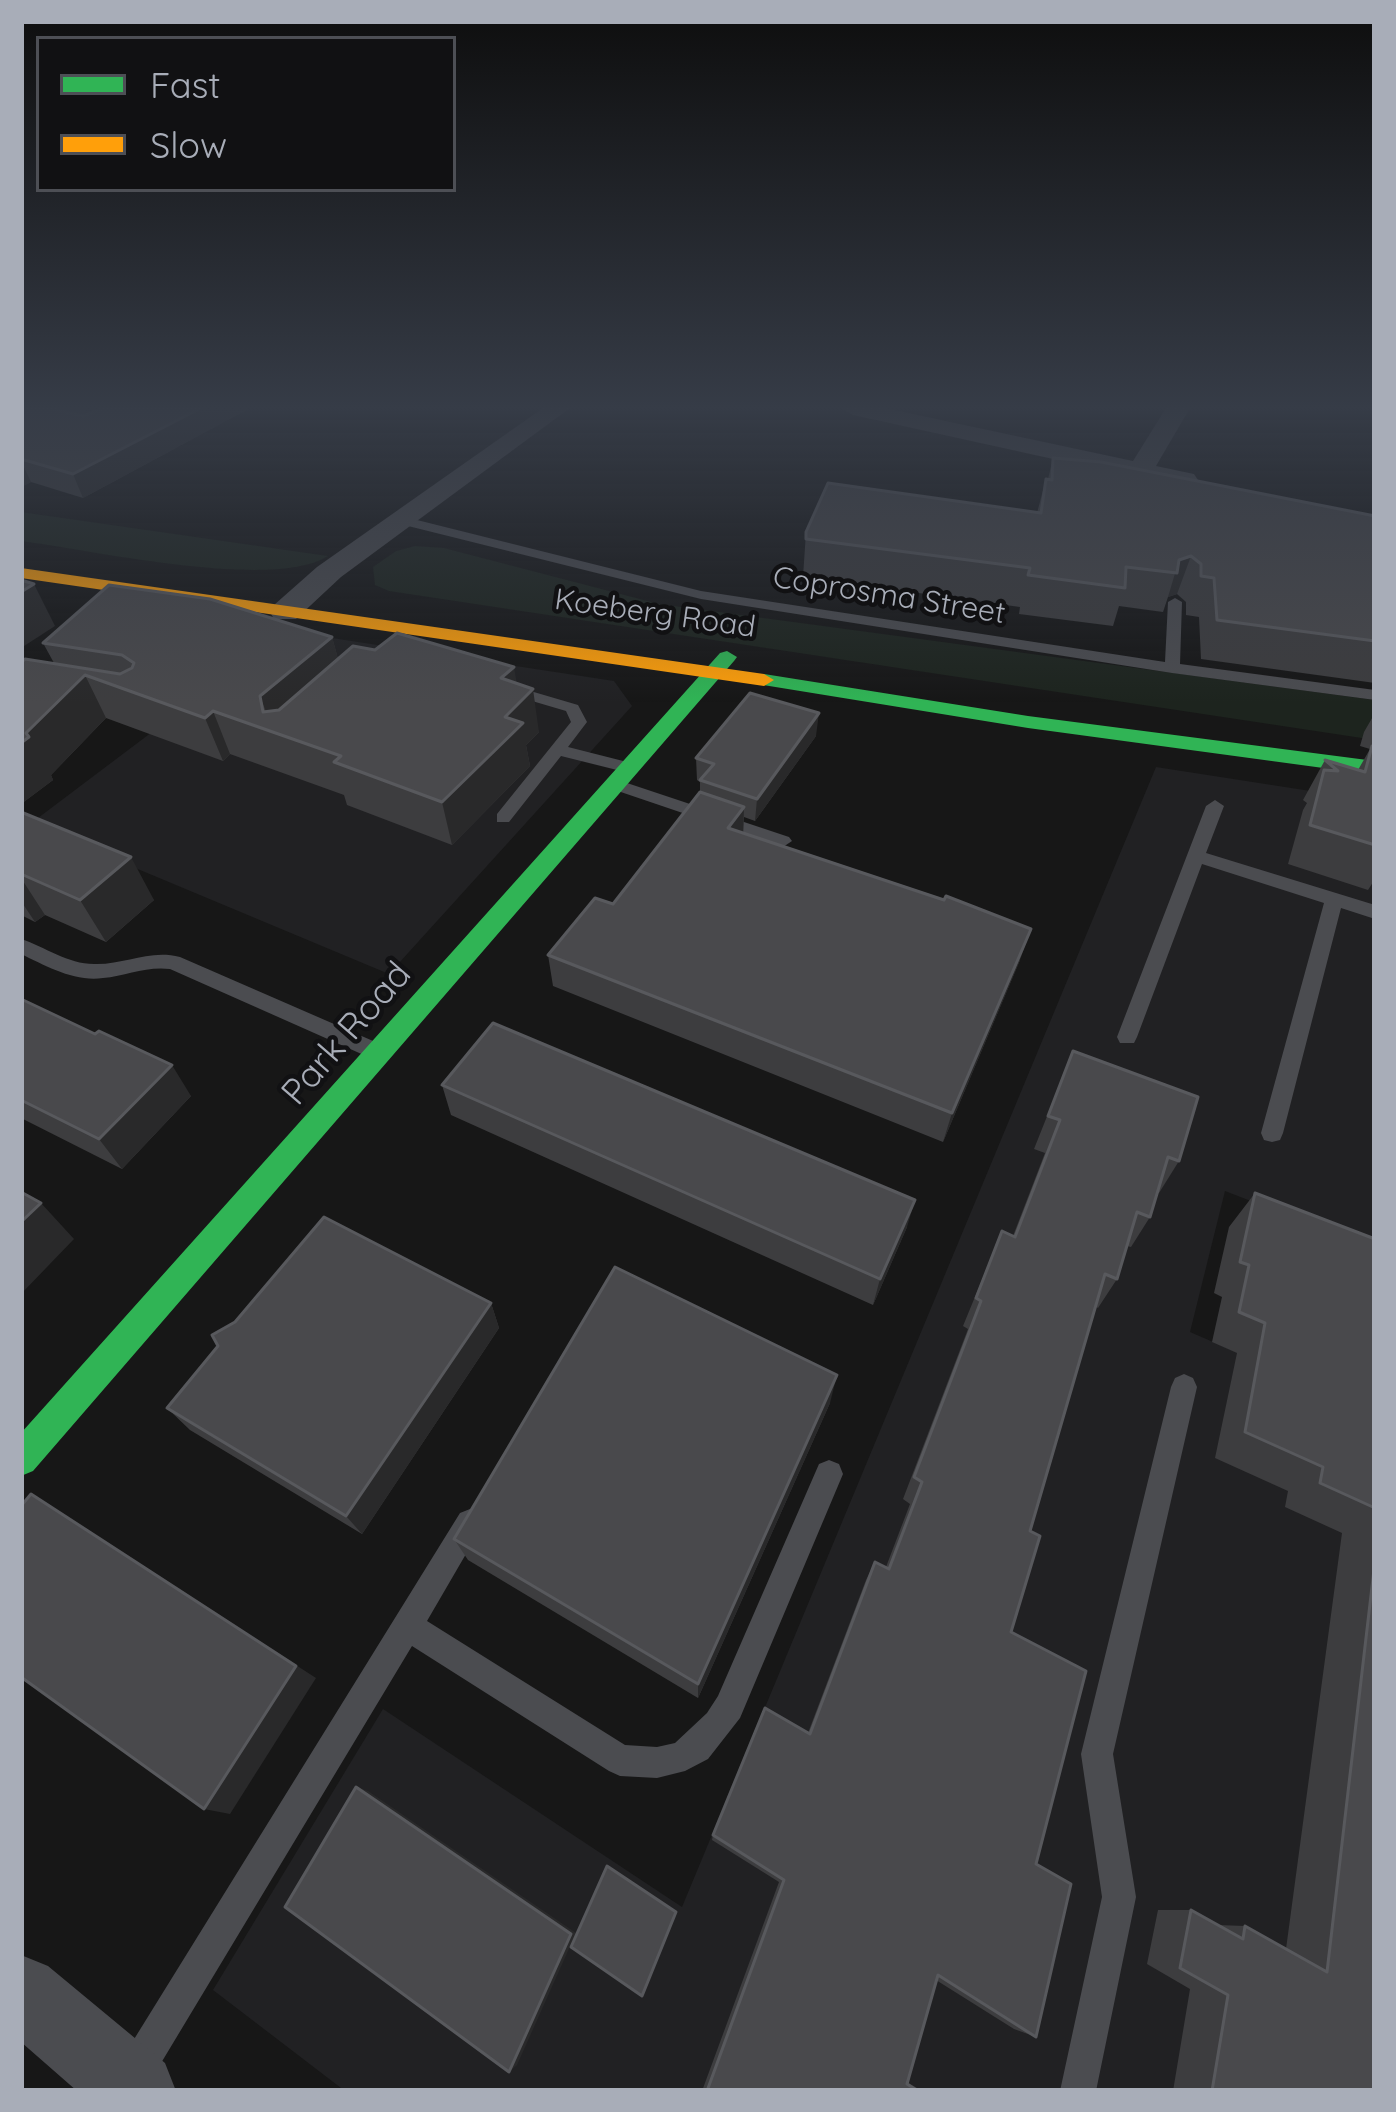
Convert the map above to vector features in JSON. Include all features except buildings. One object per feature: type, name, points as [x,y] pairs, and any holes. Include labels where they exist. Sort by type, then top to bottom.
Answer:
[{"type":"main road","name":"Koeberg Road","points":[[21,556],[294,605]]},
{"type":"main road","name":"Koeberg Road","points":[[21,573],[294,605],[721,665],[1192,733],[1277,754],[1375,768]]},
{"type":"main road","name":"Park Road","points":[[21,1459],[721,665]]},
{"type":"street","points":[[294,605],[327,574],[420,507]]},
{"type":"street","points":[[21,1993],[132,2087]]},
{"type":"lane","name":"Coprosma Street","points":[[401,520],[701,595],[1375,695]]},
{"type":"lane","points":[[1172,668],[1175,602]]},
{"type":"lane","points":[[500,687],[572,708],[579,722],[503,818]]},
{"type":"lane","points":[[559,750],[783,842]]},
{"type":"lane","points":[[1127,1037],[1215,806]]},
{"type":"lane","points":[[1196,856],[1375,912]]},
{"type":"lane","points":[[1273,1133],[1334,899]]},
{"type":"lane","points":[[21,946],[66,967],[91,972],[146,960],[173,962],[378,1053]]},
{"type":"lane","points":[[1078,2091],[1119,1897],[1097,1754],[1184,1387]]},
{"type":"lane","points":[[407,1626],[620,1760],[652,1766],[686,1756],[711,1736],[729,1707],[829,1474]]},
{"type":"lane","points":[[132,2087],[479,1507]]},
{"type":"shaded area","points":[[21,512],[328,556],[302,566],[267,570],[135,559],[21,541]]},
{"type":"shaded area","points":[[415,546],[444,548],[659,604],[1375,700],[1375,740],[389,591],[375,585],[373,567],[396,551]]},
{"type":"shaded area","points":[[286,631],[614,681],[632,706],[389,974],[30,824]]},
{"type":"shaded area","points":[[1156,767],[1375,801],[1375,1249],[1225,1191],[1190,1332],[1375,1412],[1375,2091],[345,2091],[213,1990],[383,1709],[682,1907]]},
{"type":"traffic: fast","points":[[21,1459],[727,657]]},
{"type":"traffic: fast","points":[[764,680],[1028,722],[1375,768]]},
{"type":"traffic: slow","points":[[21,573],[764,680]]}]
